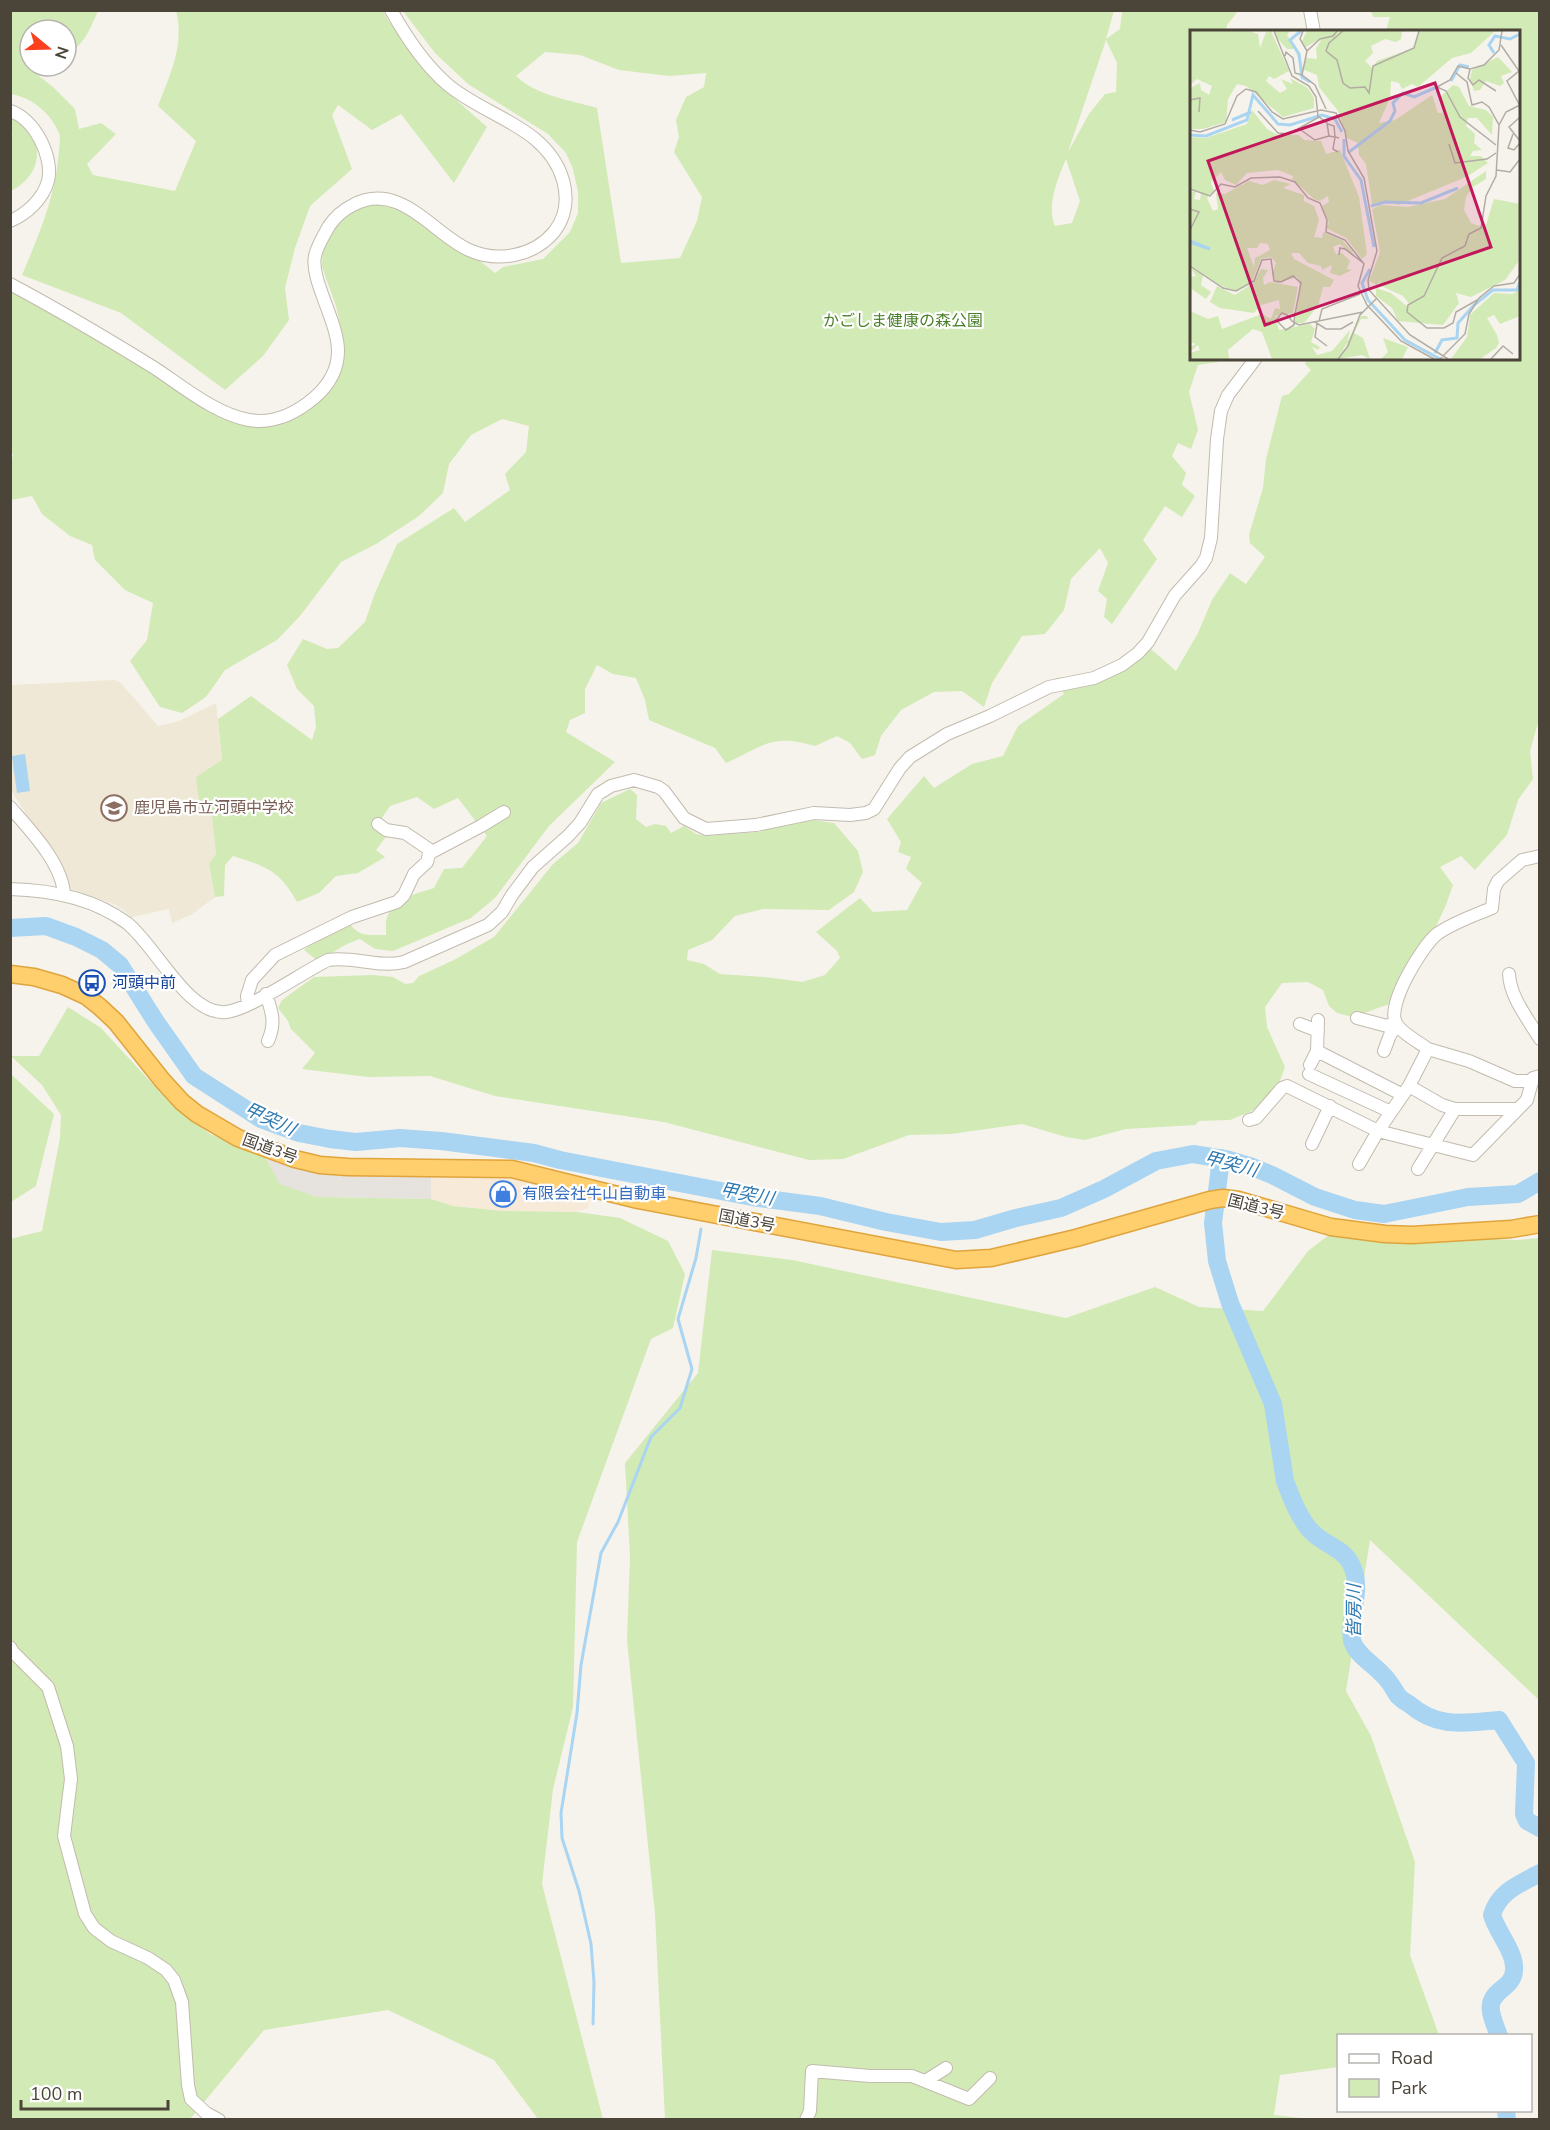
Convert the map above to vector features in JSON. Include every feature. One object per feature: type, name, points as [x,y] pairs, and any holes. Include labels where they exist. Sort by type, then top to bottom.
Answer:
[{"type":"highway","name":"国道3号","points":[[10,974],[34,977],[62,985],[86,996],[100,1006],[183,1102],[211,1124],[265,1149],[320,1165],[384,1169],[512,1170],[638,1200],[956,1260],[991,1258],[1076,1238],[1223,1198],[1239,1200],[1331,1227],[1385,1234],[1412,1235],[1511,1229],[1539,1224]]},
{"type":"street","points":[[10,284],[104,337],[229,415],[262,421],[285,416],[302,408],[327,386],[332,378],[338,353],[337,342],[329,309],[315,274],[315,256],[330,225],[346,208],[366,199],[391,201],[413,210],[468,250],[488,255],[523,254],[544,242],[557,228],[565,209],[565,187],[558,165],[534,138],[447,84],[419,54],[391,10]]},
{"type":"street","points":[[1310,10],[1314,30]]},
{"type":"street","points":[[10,111],[25,118],[36,131],[44,150],[48,178],[36,202],[26,212],[10,221]]},
{"type":"street","points":[[10,889],[64,894],[103,908],[137,931],[197,1004],[208,1010],[225,1013],[248,1004],[328,960],[339,958],[392,965],[404,962],[488,925],[502,912],[517,887],[533,867],[580,823],[598,794],[611,786],[634,780],[658,787],[664,791],[684,818],[706,829],[756,825],[814,813],[850,815],[866,813],[874,809],[900,768],[910,757],[941,738],[1049,687],[1094,678],[1122,665],[1148,642],[1175,596],[1206,558],[1211,538],[1221,411],[1228,394],[1254,360]]},
{"type":"street","points":[[10,807],[45,850],[63,883],[64,894]]},
{"type":"street","points":[[248,1004],[247,996],[252,980],[275,955],[352,917],[397,902],[404,895],[414,874],[427,861],[430,853],[504,812]]},
{"type":"street","points":[[378,824],[386,830],[405,833],[430,850],[430,853]]},
{"type":"street","points":[[1249,1120],[1256,1118],[1282,1088],[1287,1086],[1378,1131],[1473,1155],[1527,1100],[1536,1079],[1515,1081],[1469,1061],[1428,1049],[1396,1023],[1393,1015],[1398,996],[1418,957],[1435,936],[1453,924],[1492,908],[1494,889],[1498,882],[1522,860],[1539,856]]},
{"type":"street","points":[[1509,974],[1513,994],[1539,1039]]},
{"type":"street","points":[[266,994],[274,1017],[274,1029],[268,1041]]},
{"type":"street","points":[[1357,1018],[1387,1026],[1396,1023]]},
{"type":"street","points":[[1384,1051],[1396,1023]]},
{"type":"street","points":[[1300,1024],[1318,1025],[1317,1051],[1310,1070],[1391,1112]]},
{"type":"street","points":[[1359,1164],[1406,1090],[1428,1049]]},
{"type":"street","points":[[1317,1051],[1455,1109],[1518,1108]]},
{"type":"street","points":[[1312,1144],[1330,1106]]},
{"type":"street","points":[[1418,1170],[1455,1109]]},
{"type":"street","points":[[10,1647],[48,1687],[67,1746],[71,1779],[64,1836],[85,1914],[94,1928],[111,1941],[148,1958],[166,1970],[174,1980],[182,2002],[191,2099],[206,2113],[219,2120]]},
{"type":"street","points":[[927,2080],[946,2068]]},
{"type":"street","points":[[806,2120],[810,2111],[812,2071],[870,2076],[912,2076],[927,2080],[969,2099],[990,2078]]},
{"type":"shaded area","name":"鹿児島市立河頭中学校","points":[[114,680],[120,682],[158,726],[179,721],[216,703],[222,760],[199,800],[212,816],[216,854],[209,865],[215,897],[191,915],[172,923],[169,909],[132,917],[116,905],[69,888],[49,850],[11,790],[11,685]]},
{"type":"shaded area","points":[[266,1158],[287,1165],[351,1175],[431,1176],[431,1199],[317,1197],[279,1184]]},
{"type":"shaded area","name":"有限会社牛山自動車","points":[[431,1176],[516,1177],[559,1191],[590,1197],[588,1208],[577,1212],[503,1211],[453,1206],[431,1199]]},
{"type":"green space","points":[[11,11],[98,11],[90,30],[78,46],[78,18],[18,18],[18,78],[41,78],[53,87],[75,109],[79,129],[101,123],[116,134],[87,164],[93,175],[175,191],[196,141],[158,106],[175,59],[179,35],[176,11],[383,11],[430,77],[487,127],[454,183],[401,114],[372,130],[338,105],[332,115],[352,169],[310,206],[295,248],[285,288],[289,320],[263,356],[225,390],[121,313],[22,275],[50,199],[57,167],[60,137],[51,119],[40,107],[11,94]]},
{"type":"green space","name":"かごしま健康の森公園","points":[[403,11],[1114,11],[1106,39],[1120,29],[1122,11],[1238,11],[1227,25],[1226,30],[1190,30],[1190,360],[1219,360],[1198,365],[1189,392],[1198,430],[1191,449],[1178,443],[1172,456],[1186,473],[1182,485],[1195,496],[1182,517],[1165,506],[1143,540],[1157,559],[1112,624],[1104,617],[1107,599],[1098,591],[1108,563],[1100,548],[1071,579],[1064,610],[1045,634],[1022,636],[992,683],[984,707],[962,691],[934,692],[901,710],[881,736],[875,755],[862,759],[850,743],[837,736],[815,746],[788,741],[768,743],[726,763],[715,748],[649,720],[645,700],[636,678],[613,674],[597,665],[585,689],[585,713],[570,720],[566,732],[615,762],[549,826],[495,898],[471,918],[393,951],[375,949],[360,939],[318,961],[304,950],[345,916],[353,928],[361,933],[386,935],[387,917],[396,904],[434,888],[444,869],[462,868],[487,836],[458,798],[434,809],[417,797],[390,806],[382,818],[391,830],[376,850],[385,857],[358,873],[336,876],[319,893],[297,902],[278,876],[255,863],[233,856],[225,865],[224,896],[215,897],[209,864],[216,854],[212,816],[199,800],[196,777],[222,760],[218,719],[251,696],[312,740],[316,727],[314,706],[297,689],[287,665],[303,639],[327,649],[338,648],[365,622],[397,544],[454,508],[465,522],[510,490],[505,474],[526,452],[529,426],[502,419],[471,435],[449,464],[443,493],[419,516],[376,544],[341,562],[300,616],[277,640],[225,670],[206,697],[182,713],[160,707],[130,661],[147,640],[153,603],[125,590],[95,560],[92,545],[70,536],[42,514],[32,496],[11,500],[10,472],[13,454],[10,451],[10,292],[118,339],[226,408],[246,415],[268,417],[313,405],[336,381],[341,358],[342,333],[336,306],[322,267],[323,227],[335,209],[357,195],[376,194],[409,204],[495,273],[503,267],[543,259],[570,232],[578,213],[578,192],[573,169],[566,153],[548,134],[468,84],[435,53]],"holes":[[[1106,40],[1117,63],[1116,92],[1105,94],[1089,114],[1068,152]],[[545,52],[580,55],[619,70],[669,76],[706,73],[704,87],[686,97],[676,120],[679,137],[674,152],[702,197],[697,221],[680,258],[621,263],[597,108],[544,93],[524,83],[516,76]],[[1066,159],[1080,201],[1072,223],[1055,226],[1052,201]]]},
{"type":"green space","points":[[1371,11],[1539,11],[1540,716],[1530,751],[1533,779],[1518,800],[1507,835],[1475,870],[1461,856],[1440,867],[1453,885],[1446,905],[1433,933],[1392,1003],[1353,1017],[1337,1013],[1329,1006],[1323,990],[1308,982],[1282,983],[1265,1007],[1267,1027],[1285,1067],[1276,1091],[1254,1110],[1230,1120],[1199,1121],[1195,1125],[1126,1129],[1085,1140],[1022,1124],[951,1134],[909,1135],[843,1159],[809,1160],[664,1122],[495,1096],[430,1076],[368,1077],[302,1069],[315,1053],[291,1029],[278,1008],[282,1000],[314,977],[373,975],[393,977],[405,984],[413,983],[419,976],[454,960],[494,937],[553,864],[578,843],[601,803],[630,789],[637,795],[636,819],[646,827],[655,824],[666,826],[671,833],[684,826],[696,834],[705,836],[759,832],[785,824],[813,820],[834,823],[858,851],[863,872],[854,892],[829,910],[763,909],[735,916],[712,940],[688,950],[687,960],[704,964],[720,974],[802,982],[825,975],[840,958],[837,951],[816,932],[860,898],[873,912],[907,910],[922,883],[906,869],[911,857],[898,852],[901,842],[887,819],[924,776],[934,788],[972,764],[1003,756],[1018,726],[1064,694],[1055,678],[1118,673],[1151,649],[1176,671],[1198,633],[1212,600],[1230,573],[1246,584],[1265,557],[1250,543],[1249,535],[1263,488],[1266,459],[1282,396],[1289,394],[1311,370],[1305,364],[1306,360],[1520,360],[1520,30],[1386,30],[1390,17],[1373,17]]},
{"type":"green space","points":[[11,113],[26,124],[36,143],[37,153],[36,162],[28,178],[11,191],[10,137],[13,136]]},
{"type":"green space","points":[[68,1007],[101,1028],[170,1103],[210,1134],[265,1157],[280,1184],[317,1197],[431,1199],[453,1206],[503,1211],[577,1212],[620,1218],[668,1241],[685,1274],[673,1328],[651,1339],[577,1542],[573,1707],[553,1789],[542,1884],[603,2119],[538,2119],[494,2060],[388,2010],[264,2030],[190,2119],[11,2119],[10,1239],[42,1231],[60,1138],[61,1115],[42,1085],[11,1056],[39,1056]]},
{"type":"green space","points":[[11,1074],[54,1114],[36,1186],[11,1202]]},
{"type":"green space","points":[[1334,1231],[1516,1240],[1539,1238],[1539,1700],[1370,1540],[1346,1691],[1371,1736],[1415,1862],[1410,1955],[1439,2034],[1337,2034],[1337,2067],[1280,2075],[1274,2115],[1309,2119],[665,2119],[655,1914],[627,1640],[630,1557],[625,1463],[698,1373],[712,1250],[792,1260],[1066,1318],[1155,1287],[1199,1307],[1263,1311],[1308,1251]]},
{"type":"water","points":[[25,754],[30,791],[17,793],[12,756]]},
{"type":"waterway","name":"甲突川","points":[[10,928],[46,926],[102,950],[120,965],[194,1076],[261,1119],[299,1133],[330,1139],[356,1142],[400,1138],[534,1153],[752,1197],[820,1206],[941,1232],[975,1230],[1061,1208],[1104,1189],[1156,1161],[1193,1154],[1250,1166],[1315,1197],[1355,1210],[1384,1214],[1468,1197],[1518,1194],[1540,1181]]},
{"type":"waterway","name":"皆房川","points":[[1217,1191],[1221,1158]]},
{"type":"waterway","name":"皆房川","points":[[1215,1207],[1213,1223],[1217,1261],[1230,1303],[1273,1404],[1287,1487],[1308,1528],[1339,1550],[1348,1559],[1355,1573],[1356,1593],[1351,1631],[1354,1645],[1360,1654],[1387,1679],[1399,1697],[1420,1712],[1441,1721],[1463,1723],[1499,1720],[1526,1763],[1524,1814],[1527,1821],[1540,1828]]},
{"type":"waterway","points":[[593,2024],[594,1982],[591,1944],[579,1891],[562,1838],[561,1813],[577,1713],[581,1665],[601,1553],[618,1522],[651,1437],[680,1408],[692,1369],[678,1319],[696,1258],[701,1229]]},
{"type":"waterway","name":"皆房川","points":[[1498,2034],[1492,2016],[1491,2004],[1513,1976],[1514,1964],[1492,1915],[1505,1894],[1540,1873]]},
{"type":"waterway","name":"皆房川","points":[[1506,2112],[1507,2120]]},
{"type":"place","name":"鹿児島市立河頭中学校","points":[[114,808]]},
{"type":"place","name":"河頭中前","points":[[92,983]]},
{"type":"place","name":"有限会社牛山自動車","points":[[503,1194]]}]
